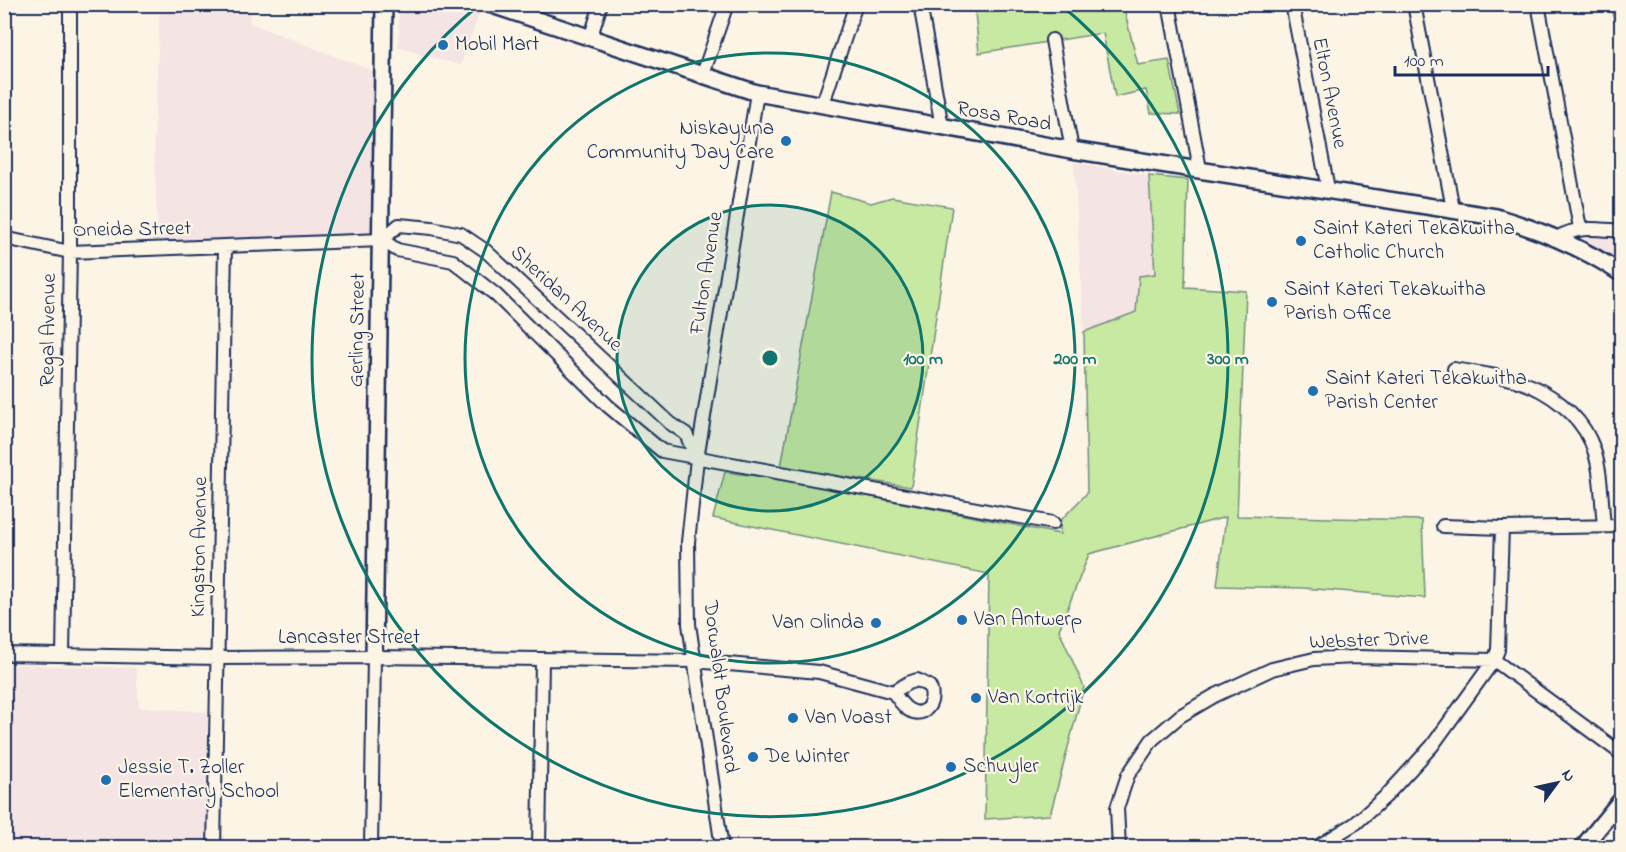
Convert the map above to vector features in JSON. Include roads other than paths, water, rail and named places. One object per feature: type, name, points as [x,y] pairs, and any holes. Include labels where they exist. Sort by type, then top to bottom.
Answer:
[{"type":"street","name":"Regal Avenue","points":[[63,655],[70,252],[70,4]]},
{"type":"street","name":"Gerling Street","points":[[374,657],[384,4]]},
{"type":"street","name":"Rosa Road","points":[[489,4],[702,77],[757,93],[1072,150],[1496,217],[1556,238],[1584,251],[1622,274]]},
{"type":"street","points":[[590,39],[602,4]]},
{"type":"street","points":[[702,77],[727,4]]},
{"type":"street","points":[[822,106],[856,4]]},
{"type":"street","points":[[920,4],[942,127]]},
{"type":"street","points":[[1169,4],[1200,169]]},
{"type":"street","name":"Elton Avenue","points":[[1292,4],[1328,189]]},
{"type":"street","points":[[1414,4],[1453,209]]},
{"type":"street","points":[[1538,4],[1580,228]]},
{"type":"street","points":[[1052,40],[1072,150]]},
{"type":"street","name":"Fulton Avenue","points":[[697,459],[757,93]]},
{"type":"street","name":"Sheridan Avenue","points":[[382,240],[399,225],[432,228],[461,234],[486,251],[669,423],[686,434],[697,459]]},
{"type":"street","points":[[1556,238],[1580,228],[1622,231]]},
{"type":"street","name":"Oneida Street","points":[[4,238],[70,252],[225,247]]},
{"type":"street","name":"Sheridan Avenue","points":[[225,247],[382,240],[397,250],[453,261],[496,296],[608,406],[662,451],[1053,523]]},
{"type":"street","name":"Kingston Avenue","points":[[214,848],[225,247]]},
{"type":"street","points":[[1454,369],[1521,382],[1549,396],[1577,418],[1590,440],[1598,469],[1604,526]]},
{"type":"street","name":"Dorwaldt Boulevard","points":[[697,459],[687,542],[688,624],[723,848]]},
{"type":"street","points":[[1443,526],[1502,528],[1622,526]]},
{"type":"street","points":[[1315,848],[1356,823],[1386,796],[1432,746],[1494,660],[1498,650],[1502,528]]},
{"type":"street","name":"Lancaster Street","points":[[4,654],[694,661],[819,672],[893,692]]},
{"type":"street","points":[[371,848],[374,657]]},
{"type":"street","name":"Webster Drive","points":[[1119,848],[1117,808],[1128,775],[1152,740],[1180,716],[1214,696],[1272,669],[1314,659],[1368,657],[1494,660]]},
{"type":"street","points":[[539,848],[542,660]]},
{"type":"street","points":[[1494,660],[1622,753]]},
{"type":"street","points":[[1582,848],[1622,799]]},
{"type":"place","name":"Mobil Mart","points":[[443,45]]},
{"type":"place","name":"Niskayuna Community Day Care","points":[[786,141]]},
{"type":"place","name":"Saint Kateri Tekakwitha Catholic Church","points":[[1301,241]]},
{"type":"place","name":"Saint Kateri Tekakwitha Parish Office","points":[[1272,302]]},
{"type":"place","name":"Saint Kateri Tekakwitha Parish Center","points":[[1313,391]]},
{"type":"place","name":"Van Antwerp","points":[[962,620]]},
{"type":"place","name":"Van Olinda","points":[[876,623]]},
{"type":"place","name":"Van Kortrijk","points":[[976,698]]},
{"type":"place","name":"Van Voast","points":[[793,718]]},
{"type":"place","name":"De Winter","points":[[753,757]]},
{"type":"place","name":"Schuyler","points":[[951,767]]},
{"type":"place","name":"Jessie T. Zoller Elementary School","points":[[106,780]]}]
